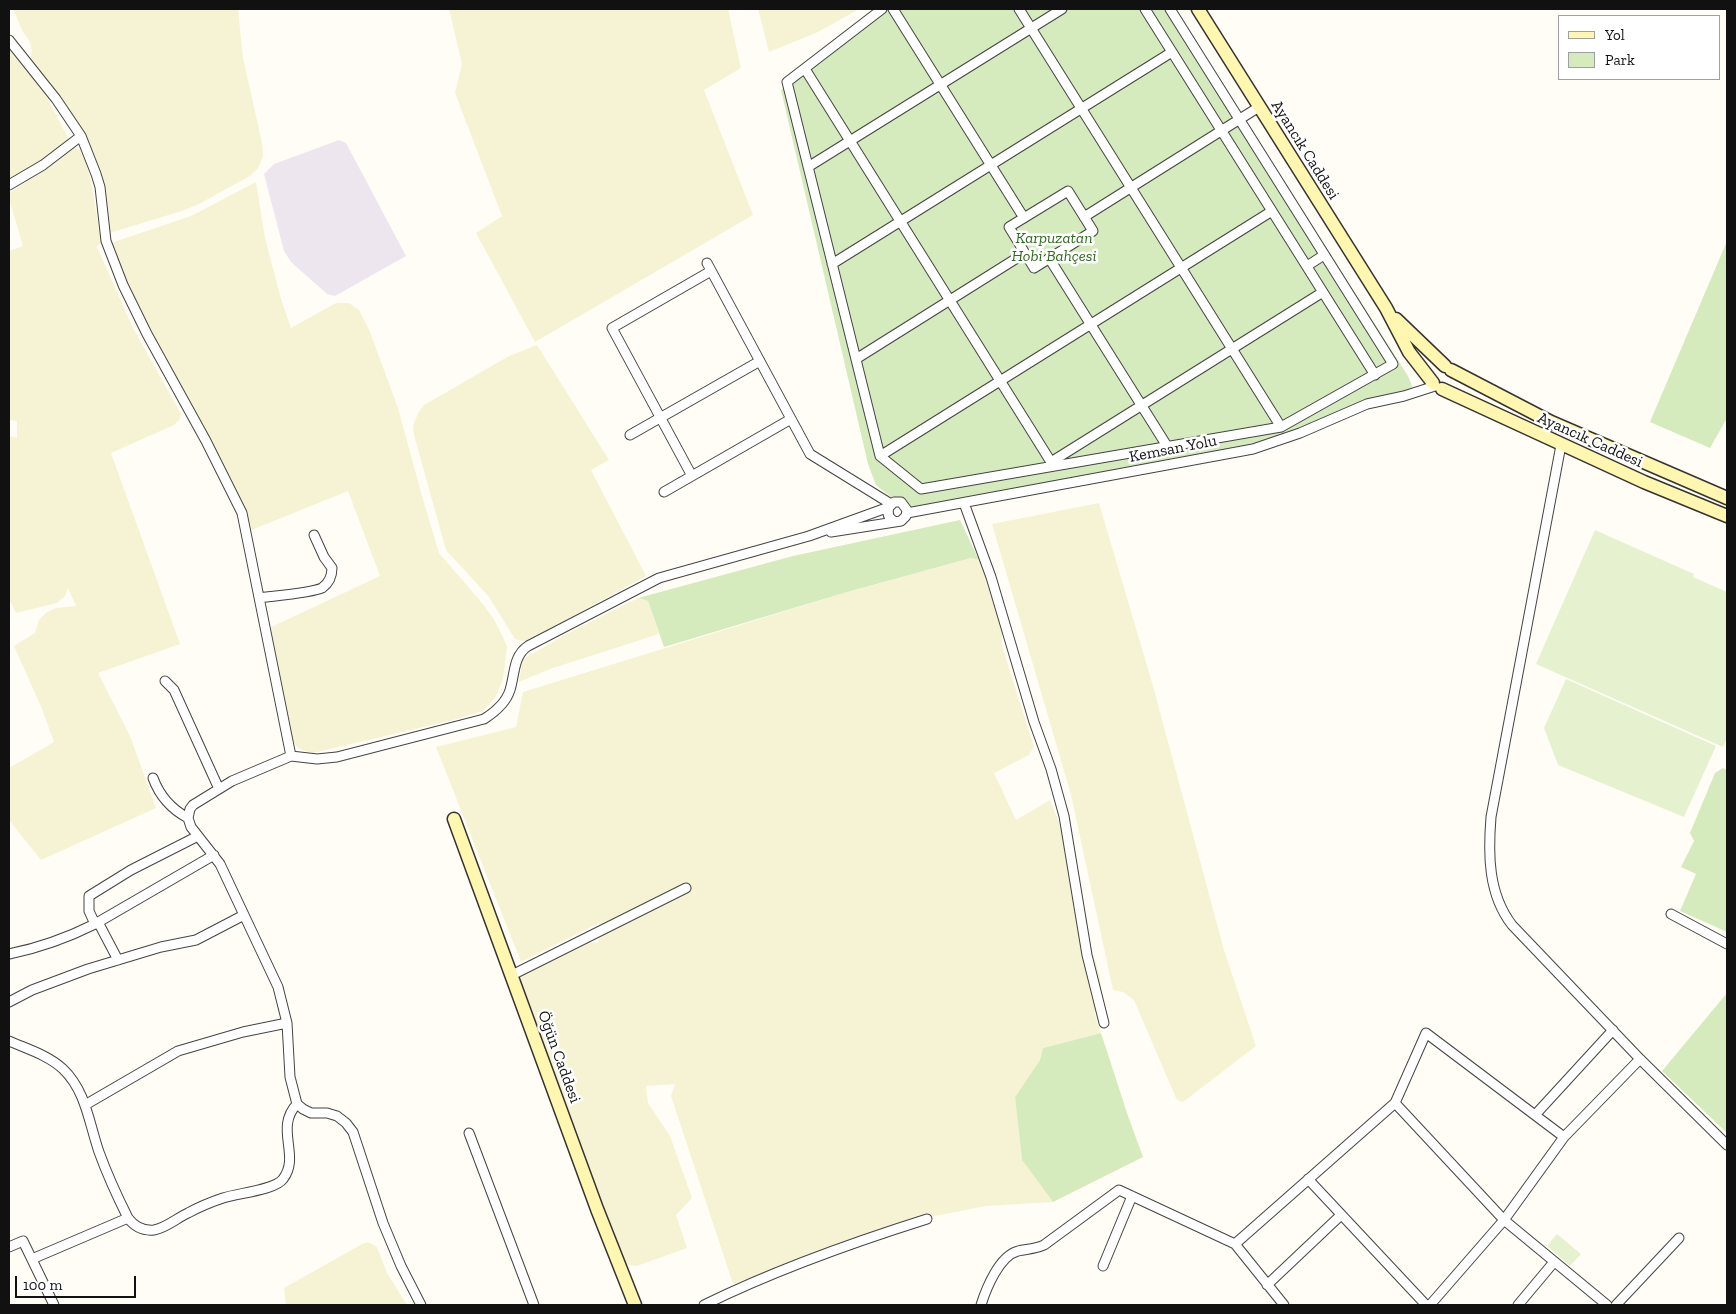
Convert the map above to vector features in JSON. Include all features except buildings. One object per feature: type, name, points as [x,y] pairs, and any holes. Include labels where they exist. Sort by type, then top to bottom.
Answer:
[{"type":"street","points":[[882,9],[787,82],[880,456],[921,489],[1051,464],[1281,427],[1393,364],[1170,9]]},
{"type":"street","points":[[893,9],[1024,218]]},
{"type":"street","points":[[1019,9],[1281,427]]},
{"type":"street","points":[[808,167],[1062,9]]},
{"type":"street","points":[[1146,9],[1375,375]]},
{"type":"street","name":"Ayancık Caddesi","points":[[1198,9],[1386,308],[1409,352],[1437,386],[1560,445],[1644,482],[1727,513]]},
{"type":"street","points":[[9,40],[56,99],[81,136],[100,187],[106,240],[123,285],[242,513],[291,756]]},
{"type":"street","points":[[832,264],[1172,52]]},
{"type":"street","points":[[804,69],[1051,464]]},
{"type":"street","points":[[1084,217],[1259,107]]},
{"type":"street","points":[[9,185],[43,165],[81,136]]},
{"type":"street","points":[[1068,191],[1093,231],[1034,268],[1009,227],[1024,218],[1068,191]]},
{"type":"street","points":[[880,456],[1272,211]]},
{"type":"street","points":[[856,359],[1026,253]]},
{"type":"street","points":[[1306,266],[1324,254]]},
{"type":"street","points":[[1049,258],[1168,446]]},
{"type":"street","points":[[692,476],[612,328],[709,267],[810,454],[890,505]]},
{"type":"street","points":[[1051,464],[1323,292]]},
{"type":"street","name":"Ayancık Caddesi","points":[[1386,308],[1411,335],[1448,368],[1551,422],[1727,498]]},
{"type":"street","points":[[630,436],[760,361]]},
{"type":"street","points":[[1448,368],[1454,376],[1453,383],[1449,388],[1437,386],[1432,376],[1435,370],[1448,368]]},
{"type":"street","name":"Kemsan Yolu","points":[[908,513],[1253,449],[1300,433],[1367,404],[1437,386]]},
{"type":"street","points":[[664,492],[792,419]]},
{"type":"street","points":[[1560,445],[1491,816],[1490,861],[1496,894],[1506,918],[1640,1059],[1727,1145]]},
{"type":"street","points":[[421,1305],[401,1266],[383,1223],[353,1132],[337,1116],[327,1113],[311,1113],[297,1104],[290,1077],[287,1023],[276,982],[220,864],[191,826],[188,818],[190,809],[193,805],[232,781],[291,756],[317,759],[337,757],[484,719],[496,710],[508,696],[518,658],[528,646],[659,578],[809,536],[897,502],[904,504],[908,513],[904,519],[809,536]]},
{"type":"street","points":[[964,503],[991,577],[1034,722],[1058,792],[1069,839],[1086,955],[1104,1023]]},
{"type":"street","points":[[890,505],[888,514],[894,521]]},
{"type":"street","points":[[259,598],[317,589],[326,585],[332,576],[332,568],[324,557],[314,535]]},
{"type":"street","points":[[165,681],[174,690],[219,789]]},
{"type":"street","points":[[153,778],[159,792],[169,805],[188,818]]},
{"type":"street","name":"Öğün Caddesi","points":[[454,819],[597,1209],[635,1305]]},
{"type":"street","points":[[118,960],[88,911],[89,896],[131,870],[198,836]]},
{"type":"street","points":[[9,954],[59,940],[97,923],[214,855]]},
{"type":"street","points":[[512,975],[686,888]]},
{"type":"street","points":[[1671,914],[1727,944]]},
{"type":"street","points":[[9,1002],[32,990],[118,960],[161,946],[196,940],[244,915]]},
{"type":"street","points":[[85,1106],[178,1051],[243,1032],[287,1023]]},
{"type":"street","points":[[1535,1115],[1613,1030]]},
{"type":"street","points":[[1234,1244],[1395,1103],[1426,1033],[1564,1137]]},
{"type":"street","points":[[9,1041],[45,1057],[61,1068],[78,1087],[106,1170],[128,1218],[140,1228],[154,1230],[209,1203],[234,1195],[270,1188],[278,1184],[284,1177],[290,1164],[286,1126],[290,1113],[297,1104]]},
{"type":"street","points":[[1430,1305],[1504,1220],[1564,1137],[1640,1059]]},
{"type":"street","points":[[1395,1103],[1504,1220],[1608,1305]]},
{"type":"street","points":[[469,1133],[534,1305]]},
{"type":"street","points":[[1308,1179],[1426,1305]]},
{"type":"street","points":[[981,1305],[991,1280],[1008,1256],[1018,1251],[1032,1250],[1044,1245],[1119,1190],[1234,1244],[1284,1305]]},
{"type":"street","points":[[1103,1266],[1132,1196]]},
{"type":"street","points":[[1266,1285],[1341,1215]]},
{"type":"street","points":[[32,1259],[128,1218]]},
{"type":"street","points":[[704,1305],[858,1241],[927,1219]]},
{"type":"street","points":[[1616,1305],[1679,1238]]},
{"type":"street","points":[[9,1247],[23,1240],[54,1305]]},
{"type":"street","points":[[1518,1305],[1554,1262]]},
{"type":"shaded area","points":[[13,9],[238,9],[243,58],[262,143],[263,156],[258,168],[250,176],[197,205],[106,234],[103,189],[79,126],[68,108],[30,60],[32,51],[30,42],[23,32]]},
{"type":"shaded area","points":[[449,9],[728,9],[741,68],[704,90],[753,215],[535,342],[476,233],[502,216],[455,93],[462,64]]},
{"type":"shaded area","points":[[758,9],[859,9],[818,32],[769,52]]},
{"type":"shaded area","points":[[9,49],[26,68],[48,99],[69,140],[47,158],[9,182]]},
{"type":"shaded area","points":[[339,140],[346,143],[406,256],[335,296],[327,294],[291,262],[284,251],[264,174],[274,164]]},
{"type":"shaded area","points":[[73,147],[80,150],[91,181],[101,242],[97,247],[133,328],[181,414],[179,420],[174,425],[111,453],[180,644],[98,673],[130,736],[156,808],[41,860],[9,820],[9,768],[54,742],[42,709],[14,646],[35,633],[39,620],[46,613],[56,608],[76,606],[68,588],[65,596],[57,603],[16,613],[9,599],[9,436],[17,438],[17,421],[9,420],[9,251],[23,246],[9,199],[9,193],[52,165]]},
{"type":"shaded area","points":[[256,182],[265,238],[281,299],[291,328],[336,303],[349,303],[359,310],[370,332],[398,408],[439,553],[482,603],[503,637],[507,647],[503,679],[495,698],[483,711],[453,720],[313,753],[298,748],[291,738],[267,629],[380,576],[348,491],[249,531],[137,311],[111,245],[114,242],[191,216]]},
{"type":"shaded area","points":[[537,345],[609,460],[591,470],[646,576],[529,640],[522,641],[515,639],[489,597],[446,550],[413,426],[418,413],[424,405],[509,356]]},
{"type":"shaded area","points":[[1099,503],[1153,686],[1224,950],[1256,1046],[1183,1102],[1176,1098],[1134,1000],[1123,992],[1113,990],[1071,795],[992,524]]},
{"type":"shaded area","points":[[971,558],[979,560],[984,566],[1002,627],[1002,646],[1034,747],[1029,755],[994,773],[1016,820],[1050,800],[1063,832],[1081,913],[1100,977],[1102,996],[1094,1012],[1101,1033],[1043,1048],[1040,1060],[1015,1097],[1022,1160],[1053,1202],[986,1206],[920,1219],[733,1284],[671,1096],[675,1084],[646,1086],[648,1103],[670,1136],[692,1198],[676,1215],[687,1248],[637,1266],[628,1265],[621,1259],[517,978],[590,942],[598,943],[599,923],[521,962],[436,747],[516,727],[523,692],[847,592]]},
{"type":"shaded area","points":[[638,598],[648,601],[659,634],[550,669],[519,682],[523,659],[572,631]]},
{"type":"shaded area","points":[[368,1242],[377,1247],[387,1273],[407,1305],[286,1305],[284,1288]]},
{"type":"green space","name":"Karpuzatan Hobi Bahçesi","points":[[887,9],[1175,9],[1408,376],[1412,386],[1411,391],[1369,400],[1289,441],[934,506],[910,507],[891,497],[876,485],[868,464],[781,90]]},
{"type":"green space","points":[[1727,241],[1727,418],[1710,448],[1650,422]]},
{"type":"green space","points":[[960,520],[979,560],[971,558],[847,592],[664,647],[648,601],[638,598],[793,556]]},
{"type":"green space","points":[[1595,530],[1694,574],[1693,577],[1727,592],[1727,738],[1723,747],[1536,664]]},
{"type":"green space","points":[[1566,679],[1716,746],[1684,817],[1558,765],[1544,728]]},
{"type":"green space","points":[[1723,768],[1727,770],[1727,932],[1680,911],[1696,874],[1681,867],[1694,841],[1690,833],[1715,773]]},
{"type":"green space","points":[[1727,993],[1727,1133],[1662,1071]]},
{"type":"green space","points":[[1101,1033],[1143,1157],[1053,1202],[1022,1160],[1015,1097],[1040,1060],[1043,1048]]},
{"type":"green space","points":[[1557,1234],[1581,1254],[1570,1266],[1547,1246]]}]
